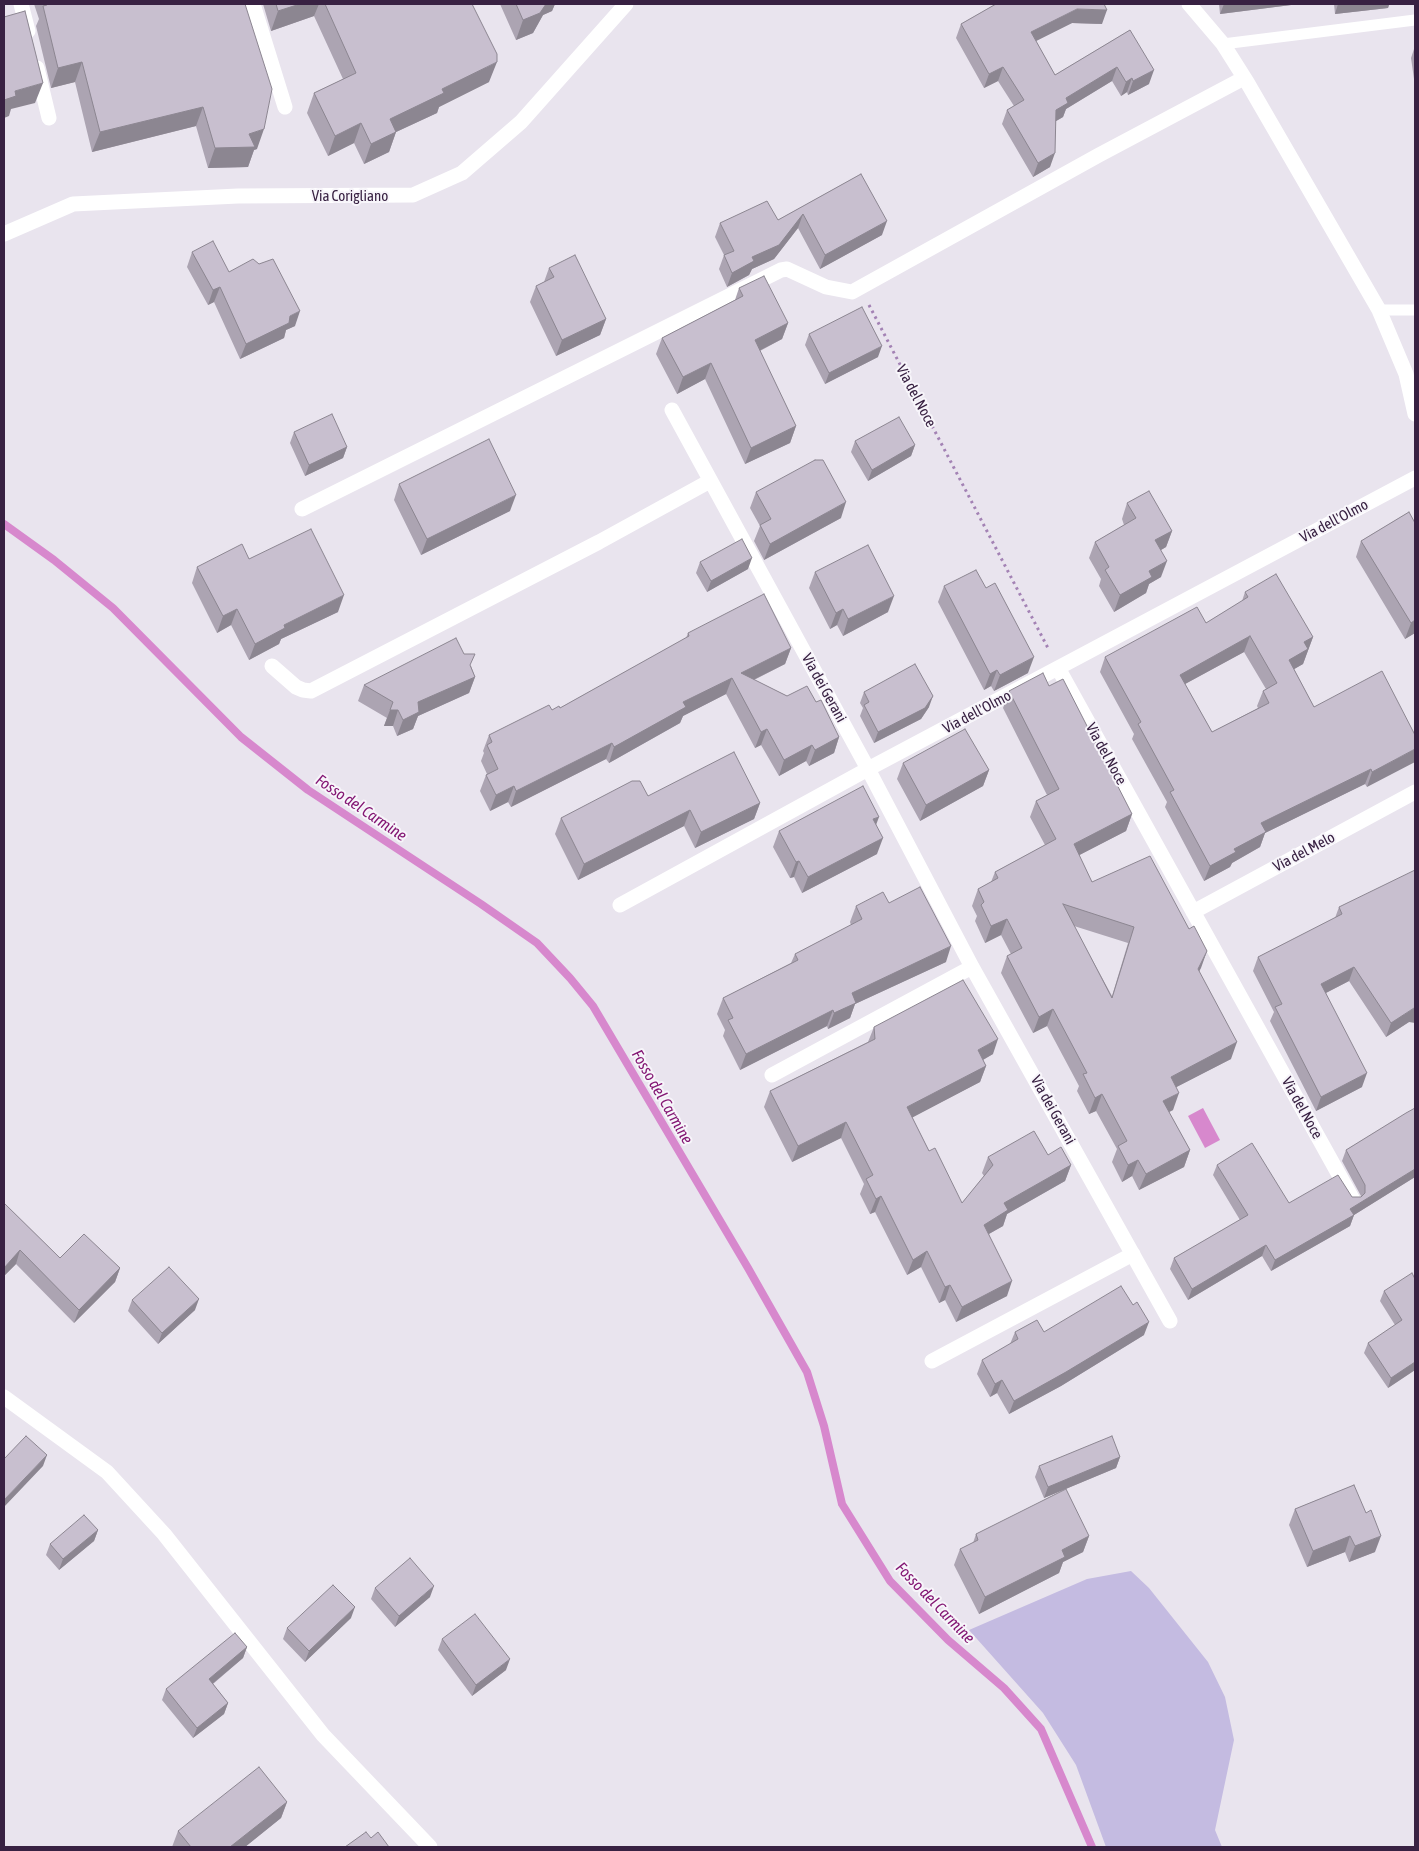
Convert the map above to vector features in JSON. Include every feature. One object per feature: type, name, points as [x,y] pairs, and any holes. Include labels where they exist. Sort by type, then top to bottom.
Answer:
[{"type":"street","points":[[21,4],[49,118]]},
{"type":"street","points":[[253,4],[285,107]]},
{"type":"street","name":"Via Corigliano","points":[[4,234],[73,204],[238,196],[413,195],[462,173],[521,122],[626,4]]},
{"type":"street","points":[[1189,4],[1223,44],[1379,310],[1406,374],[1415,414]]},
{"type":"street","points":[[302,509],[781,270],[787,269],[826,288],[852,292],[1099,155],[1244,78]]},
{"type":"street","name":"Via dei Gerani","points":[[672,410],[868,769],[972,967],[1170,1321]]},
{"type":"street","name":"Via dell'Olmo","points":[[620,906],[868,769],[1415,478]]},
{"type":"street","points":[[272,666],[296,687],[311,691],[599,542],[710,480]]},
{"type":"street","name":"Via del Noce","points":[[1058,668],[1353,1200]]},
{"type":"street","name":"Via del Melo","points":[[1194,912],[1415,792]]},
{"type":"street","points":[[772,1075],[972,967]]},
{"type":"street","points":[[932,1361],[1133,1254]]},
{"type":"street","points":[[4,1397],[107,1472],[164,1534],[323,1735],[430,1847]]},
{"type":"lane","points":[[1223,44],[1415,20]]},
{"type":"lane","points":[[1379,310],[1415,310]]},
{"type":"path","name":"Via del Noce","points":[[867,302],[1058,668]]},
{"type":"shaded area","points":[[1203,1108],[1220,1140],[1205,1148],[1188,1116]]},
{"type":"shaded area","points":[[1131,1571],[1149,1588],[1208,1662],[1225,1697],[1234,1740],[1215,1830],[1222,1847],[1106,1847],[1076,1765],[1043,1713],[969,1630],[1087,1579]]},
{"type":"building","points":[[47,4],[245,4],[272,89],[264,129],[249,134],[255,147],[215,148],[203,107],[100,132],[82,62],[58,68],[43,6]]},
{"type":"building","points":[[276,4],[300,4],[278,11]]},
{"type":"building","points":[[325,4],[472,4],[497,54],[497,62],[442,89],[444,93],[390,119],[396,132],[371,144],[361,123],[335,136],[314,93],[356,73]]},
{"type":"building","points":[[516,4],[546,4],[540,13],[523,20]]},
{"type":"building","points":[[996,4],[1104,4],[1107,10],[1077,9],[1031,32],[1055,75],[1130,30],[1154,70],[1133,81],[1132,78],[1126,82],[1117,67],[1066,98],[1068,103],[1056,110],[1055,153],[1038,163],[1007,110],[1024,100],[1003,67],[989,74],[961,24]]},
{"type":"building","points":[[25,11],[43,83],[15,91],[16,96],[4,100],[4,17]]},
{"type":"building","points":[[861,174],[887,221],[825,255],[803,214],[779,245],[752,257],[754,261],[732,273],[724,255],[734,251],[720,223],[767,201],[778,220]]},
{"type":"building","points":[[213,241],[229,272],[253,259],[259,264],[273,259],[300,311],[290,316],[289,323],[246,344],[220,287],[213,290],[192,252]]},
{"type":"building","points":[[575,255],[606,319],[562,340],[536,286],[554,277],[549,268]]},
{"type":"building","points":[[764,276],[788,323],[755,340],[796,426],[751,448],[711,363],[683,377],[662,338],[743,296],[739,288]]},
{"type":"building","points":[[862,307],[882,346],[829,373],[809,334]]},
{"type":"building","points":[[332,414],[347,447],[309,465],[294,432]]},
{"type":"building","points":[[899,417],[915,445],[872,470],[855,441]]},
{"type":"building","points":[[489,439],[516,495],[427,539],[399,484]]},
{"type":"building","points":[[815,460],[823,460],[846,502],[770,544],[760,525],[771,519],[756,492]]},
{"type":"building","points":[[1149,491],[1172,531],[1155,540],[1167,561],[1149,571],[1152,577],[1120,595],[1105,570],[1109,567],[1095,542],[1136,518],[1127,503]]},
{"type":"building","points":[[1409,512],[1415,523],[1415,620],[1411,623],[1361,541]]},
{"type":"building","points":[[311,529],[344,595],[284,625],[285,628],[255,644],[237,609],[223,616],[197,567],[242,544],[249,559]]},
{"type":"building","points":[[742,539],[752,558],[711,581],[700,562]]},
{"type":"building","points":[[868,545],[894,596],[848,619],[843,609],[836,613],[815,572]]},
{"type":"building","points":[[976,570],[986,588],[995,583],[1034,657],[1000,675],[997,670],[990,674],[944,586]]},
{"type":"building","points":[[1276,574],[1313,637],[1304,642],[1308,649],[1289,660],[1314,707],[1382,671],[1415,735],[1415,749],[1372,772],[1371,769],[1261,823],[1266,832],[1234,849],[1236,852],[1210,866],[1170,792],[1174,790],[1138,724],[1141,722],[1105,657],[1197,607],[1206,623],[1248,597],[1245,592]],"holes":[[[1250,636],[1277,683],[1263,691],[1269,703],[1212,732],[1180,675]]]},
{"type":"building","points":[[764,594],[791,648],[741,673],[787,696],[807,686],[816,702],[821,700],[839,737],[815,750],[812,745],[784,760],[767,729],[761,732],[732,678],[683,702],[686,707],[614,747],[612,743],[516,791],[514,786],[496,795],[486,775],[498,769],[487,745],[492,742],[489,735],[549,705],[552,710],[559,706],[560,708],[689,636],[688,633]]},
{"type":"building","points":[[456,638],[464,654],[475,654],[470,665],[475,677],[418,702],[419,712],[403,720],[398,710],[390,710],[393,702],[364,685]]},
{"type":"building","points":[[915,664],[933,696],[925,708],[878,732],[864,705],[869,702],[864,692]]},
{"type":"building","points":[[1043,673],[1049,686],[1063,679],[1132,814],[1074,844],[1092,882],[1150,856],[1189,929],[1194,926],[1207,951],[1198,969],[1237,1042],[1171,1077],[1179,1093],[1163,1101],[1190,1150],[1146,1174],[1138,1160],[1128,1165],[1118,1146],[1127,1141],[1102,1094],[1095,1098],[1083,1074],[1087,1073],[1053,1009],[1039,1017],[1007,956],[1022,948],[1007,919],[991,926],[981,905],[984,902],[978,889],[998,878],[995,872],[1056,839],[1036,801],[1059,789],[1009,691]],"holes":[[[1063,904],[1134,927],[1112,998]]]},
{"type":"building","points":[[965,729],[989,770],[926,805],[903,763]]},
{"type":"building","points":[[734,752],[760,803],[701,832],[690,810],[584,864],[561,818],[632,781],[640,781],[648,796]]},
{"type":"building","points":[[863,786],[879,817],[873,819],[883,838],[808,877],[799,861],[796,862],[779,831]]},
{"type":"building","points":[[1415,870],[1415,1008],[1391,1023],[1354,967],[1321,984],[1367,1073],[1321,1097],[1275,1007],[1282,1004],[1258,957],[1342,914],[1339,907]]},
{"type":"building","points":[[920,887],[951,946],[852,993],[856,1003],[834,1013],[833,1010],[746,1054],[728,1020],[733,1018],[723,998],[798,960],[795,954],[862,919],[856,906],[883,892],[889,903]]},
{"type":"building","points":[[963,980],[998,1039],[978,1050],[986,1066],[907,1107],[929,1151],[935,1148],[962,1203],[993,1165],[988,1157],[1034,1131],[1048,1155],[1061,1147],[1071,1165],[1004,1203],[1008,1210],[984,1225],[1012,1281],[962,1307],[950,1285],[945,1287],[927,1251],[913,1260],[881,1196],[876,1199],[866,1179],[873,1175],[846,1122],[798,1146],[770,1091],[875,1039],[874,1027]]},
{"type":"building","points":[[1415,1108],[1415,1169],[1350,1209],[1354,1215],[1275,1260],[1266,1245],[1192,1289],[1174,1258],[1248,1215],[1217,1165],[1252,1143],[1289,1203],[1338,1175],[1352,1197],[1361,1197],[1365,1193],[1365,1185],[1346,1150]]},
{"type":"building","points":[[4,1203],[60,1258],[84,1234],[120,1268],[79,1310],[20,1250],[4,1268]]},
{"type":"building","points":[[169,1267],[199,1299],[162,1333],[132,1300]]},
{"type":"building","points":[[1412,1273],[1415,1279],[1415,1362],[1391,1378],[1368,1343],[1402,1320],[1384,1291]]},
{"type":"building","points":[[1121,1286],[1133,1305],[1137,1302],[1149,1322],[1014,1401],[1002,1380],[995,1384],[982,1360],[1018,1339],[1015,1332],[1037,1320],[1044,1332]]},
{"type":"building","points":[[26,1436],[47,1455],[4,1500],[4,1459]]},
{"type":"building","points":[[1112,1436],[1120,1457],[1048,1487],[1039,1466]]},
{"type":"building","points":[[1354,1485],[1366,1513],[1371,1510],[1381,1536],[1355,1546],[1350,1536],[1313,1551],[1295,1509]]},
{"type":"building","points":[[1066,1489],[1089,1536],[1062,1550],[1065,1557],[985,1597],[960,1549],[978,1540],[976,1534]]},
{"type":"building","points":[[84,1515],[98,1530],[63,1559],[50,1544]]},
{"type":"building","points":[[410,1558],[434,1586],[399,1616],[375,1588]]},
{"type":"building","points":[[333,1585],[355,1607],[309,1651],[287,1628]]},
{"type":"building","points":[[475,1614],[510,1659],[476,1685],[442,1639]]},
{"type":"building","points":[[235,1633],[247,1647],[209,1679],[228,1703],[197,1728],[166,1689]]},
{"type":"building","points":[[259,1767],[287,1802],[230,1847],[191,1847],[178,1831]]},
{"type":"building","points":[[366,1832],[371,1838],[378,1832],[389,1847],[345,1847]]},
{"type":"waterway","name":"Fosso del Carmine","points":[[4,524],[54,560],[113,608],[241,737],[308,790],[537,943],[570,978],[593,1006],[748,1268],[807,1372],[824,1426],[842,1504],[890,1581],[948,1640],[1004,1688],[1041,1729],[1092,1847]]}]
